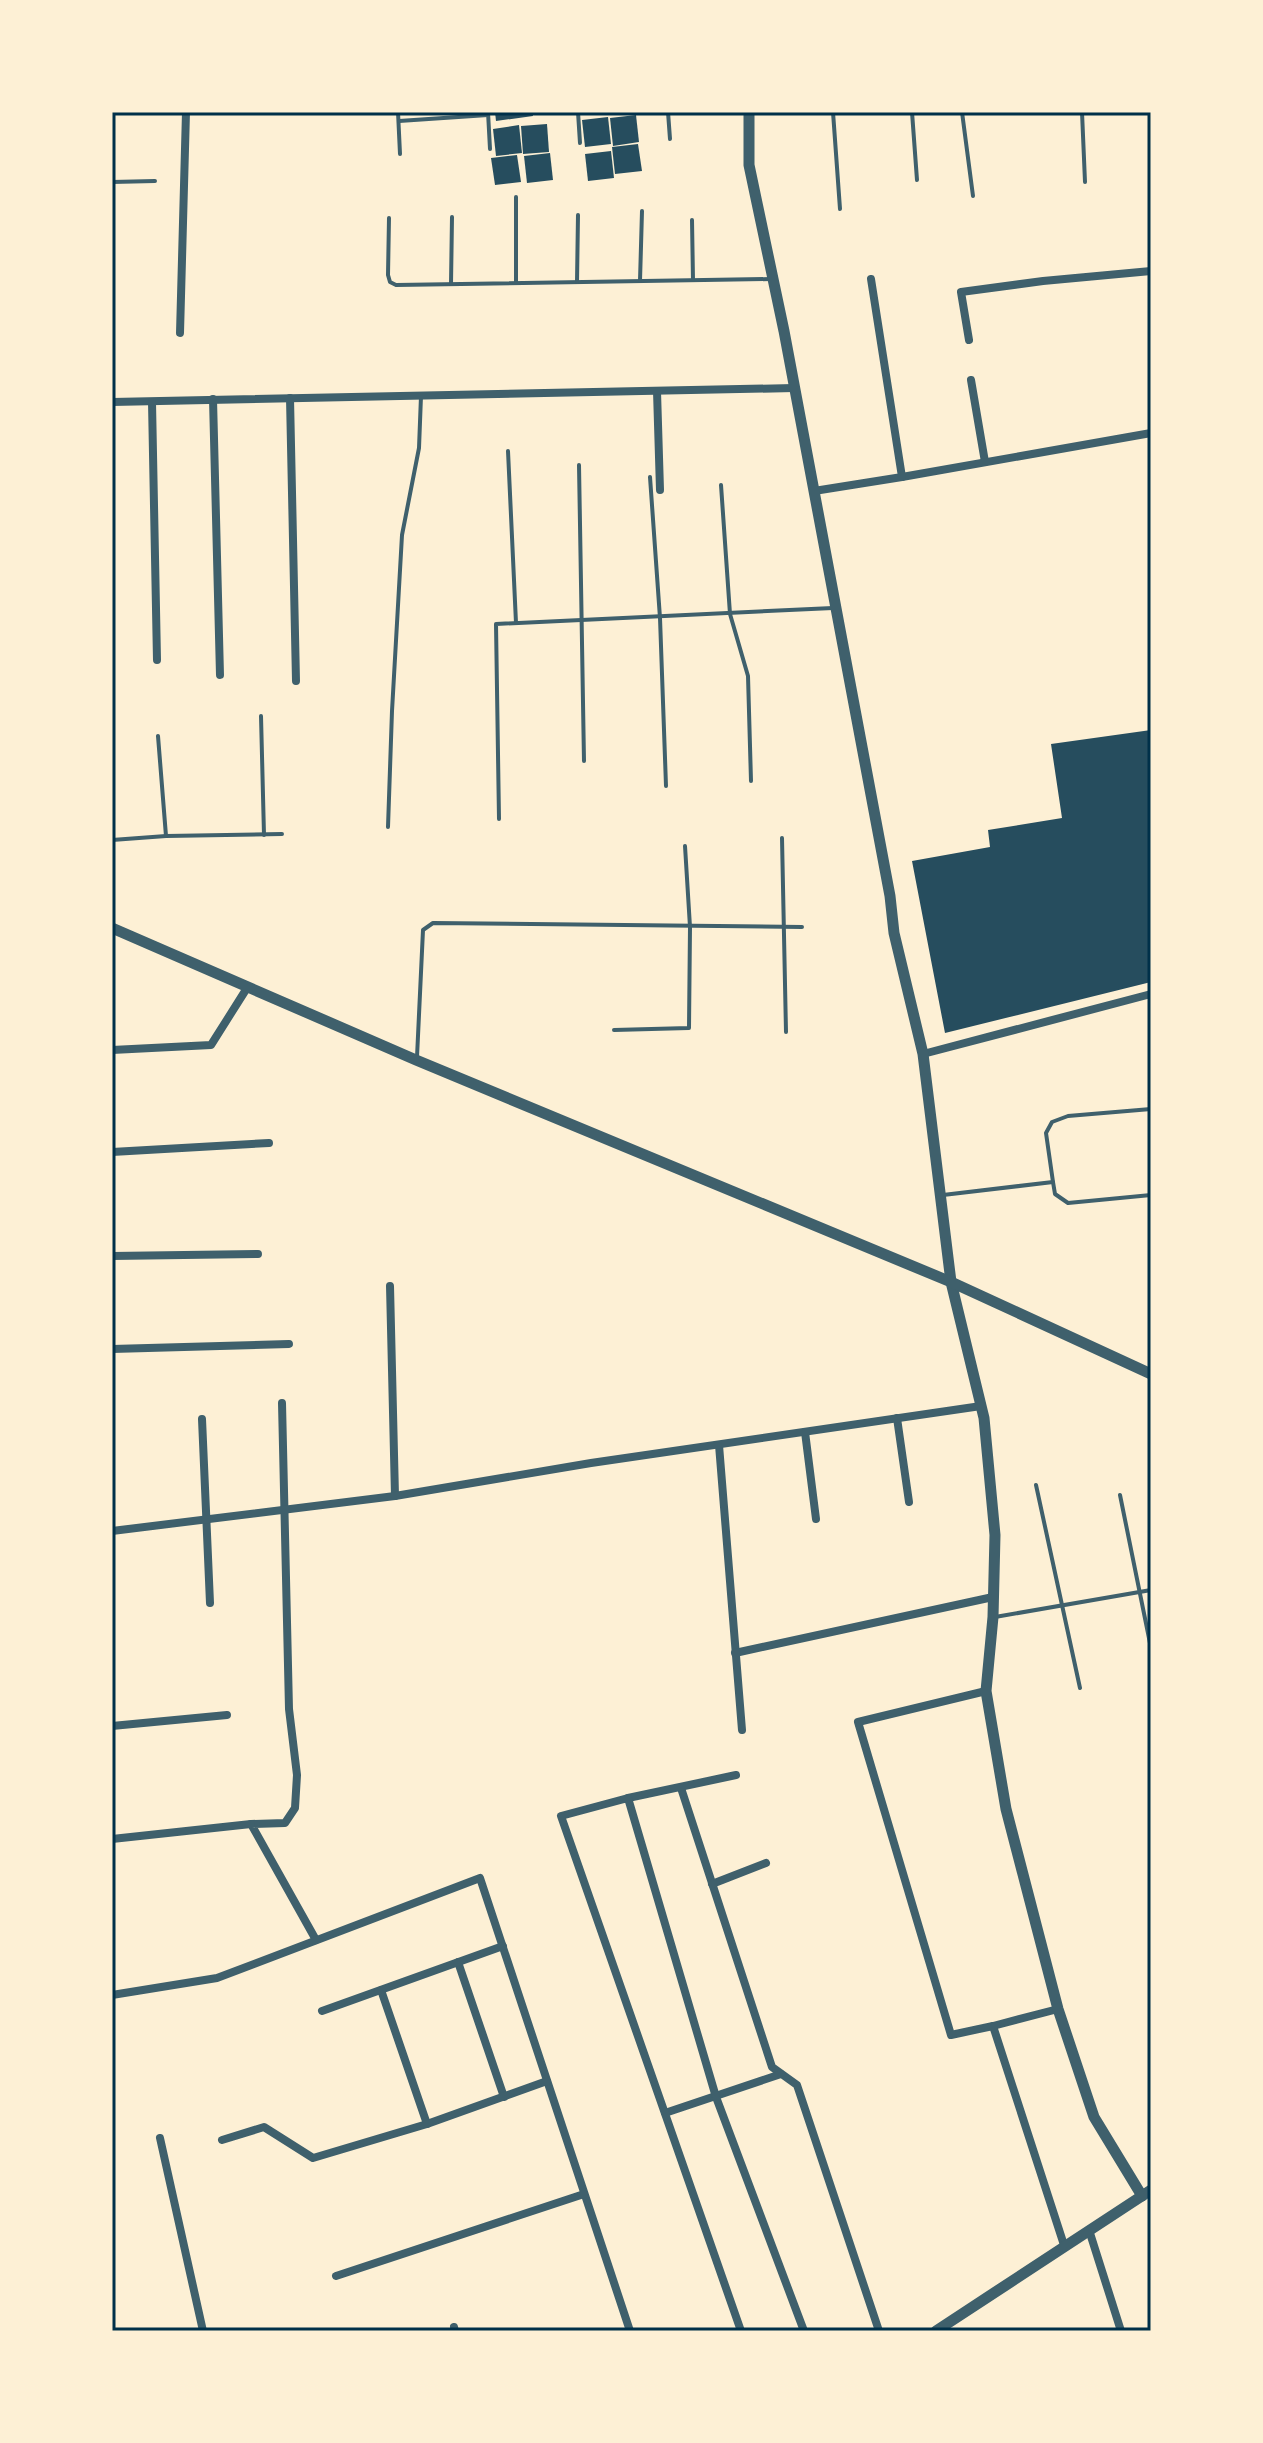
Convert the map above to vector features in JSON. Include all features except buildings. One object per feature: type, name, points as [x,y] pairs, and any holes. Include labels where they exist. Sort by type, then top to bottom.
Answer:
[{"type":"street","points":[[180,333],[186,112]]},
{"type":"street","points":[[749,112],[749,165],[814,491],[890,896],[894,933],[923,1054],[943,1195],[951,1282],[981,1406],[995,1535],[993,1617],[986,1691],[1006,1809],[1058,2009],[1094,2117],[1146,2193],[936,2331]]},
{"type":"street","points":[[969,340],[961,292],[1151,271]]},
{"type":"street","points":[[871,279],[902,477]]},
{"type":"street","points":[[971,380],[985,462]]},
{"type":"street","points":[[112,402],[794,388]]},
{"type":"street","points":[[657,391],[660,490]]},
{"type":"street","points":[[290,398],[296,681]]},
{"type":"street","points":[[213,399],[220,675]]},
{"type":"street","points":[[152,402],[157,660]]},
{"type":"street","points":[[814,491],[1151,433]]},
{"type":"street","points":[[112,928],[416,1060],[951,1282],[1151,1374]]},
{"type":"street","points":[[112,1050],[211,1045],[247,988]]},
{"type":"street","points":[[923,1054],[1151,994]]},
{"type":"street","points":[[112,1152],[269,1143]]},
{"type":"street","points":[[112,1256],[258,1254]]},
{"type":"street","points":[[390,1286],[395,1496]]},
{"type":"street","points":[[112,1349],[289,1344]]},
{"type":"street","points":[[112,1839],[285,1823],[295,1808],[297,1775],[289,1709],[282,1403]]},
{"type":"street","points":[[112,1531],[395,1496],[591,1463],[981,1406]]},
{"type":"street","points":[[897,1418],[909,1502]]},
{"type":"street","points":[[202,1419],[210,1603]]},
{"type":"street","points":[[805,1432],[816,1519]]},
{"type":"street","points":[[719,1445],[742,1730]]},
{"type":"street","points":[[735,1653],[993,1597]]},
{"type":"street","points":[[986,1691],[858,1722],[951,2035],[1058,2009]]},
{"type":"street","points":[[112,1726],[227,1715]]},
{"type":"street","points":[[736,1775],[561,1816],[741,2331]]},
{"type":"street","points":[[681,1788],[772,2067],[797,2085],[879,2331]]},
{"type":"street","points":[[628,1798],[716,2097],[804,2331]]},
{"type":"street","points":[[251,1824],[316,1940]]},
{"type":"street","points":[[712,1884],[766,1863]]},
{"type":"street","points":[[112,1995],[217,1978],[480,1878],[630,2331]]},
{"type":"street","points":[[322,2011],[503,1946]]},
{"type":"street","points":[[458,1962],[504,2097]]},
{"type":"street","points":[[381,1990],[427,2124]]},
{"type":"street","points":[[993,2026],[1064,2245]]},
{"type":"street","points":[[665,2113],[781,2074]]},
{"type":"street","points":[[222,2140],[264,2127],[313,2158],[427,2124],[547,2081]]},
{"type":"street","points":[[160,2138],[203,2331]]},
{"type":"street","points":[[336,2276],[584,2194]]},
{"type":"street","points":[[1089,2230],[1121,2331]]},
{"type":"lane","points":[[398,112],[400,154]]},
{"type":"lane","points":[[578,112],[580,143]]},
{"type":"lane","points":[[668,112],[670,139]]},
{"type":"lane","points":[[833,112],[840,209]]},
{"type":"lane","points":[[912,112],[917,180]]},
{"type":"lane","points":[[962,112],[973,196]]},
{"type":"lane","points":[[1082,112],[1085,182]]},
{"type":"lane","points":[[399,121],[488,114],[490,149]]},
{"type":"lane","points":[[112,182],[155,181]]},
{"type":"lane","points":[[516,197],[516,283]]},
{"type":"lane","points":[[640,281],[642,211]]},
{"type":"lane","points":[[577,282],[578,215]]},
{"type":"lane","points":[[451,284],[452,217]]},
{"type":"lane","points":[[389,218],[390,282],[396,285],[771,279]]},
{"type":"lane","points":[[692,220],[693,280]]},
{"type":"lane","points":[[388,827],[402,535],[419,448],[421,396]]},
{"type":"lane","points":[[508,451],[516,623]]},
{"type":"lane","points":[[579,465],[584,761]]},
{"type":"lane","points":[[650,477],[660,618],[666,786]]},
{"type":"lane","points":[[721,485],[730,614],[748,676],[751,781]]},
{"type":"lane","points":[[499,819],[496,624],[836,608]]},
{"type":"lane","points":[[261,716],[264,835]]},
{"type":"lane","points":[[158,736],[166,836]]},
{"type":"lane","points":[[112,840],[282,834]]},
{"type":"lane","points":[[782,838],[786,1032]]},
{"type":"lane","points":[[614,1030],[689,1028],[690,927],[685,846]]},
{"type":"lane","points":[[416,1060],[423,930],[433,923],[802,927]]},
{"type":"lane","points":[[1151,1109],[1068,1116],[1052,1122],[1046,1133],[1055,1194],[1068,1203],[1151,1195]]},
{"type":"lane","points":[[943,1195],[1053,1182]]},
{"type":"lane","points":[[1036,1485],[1080,1688]]},
{"type":"lane","points":[[1120,1495],[1151,1648]]},
{"type":"lane","points":[[993,1617],[1151,1590]]}]
